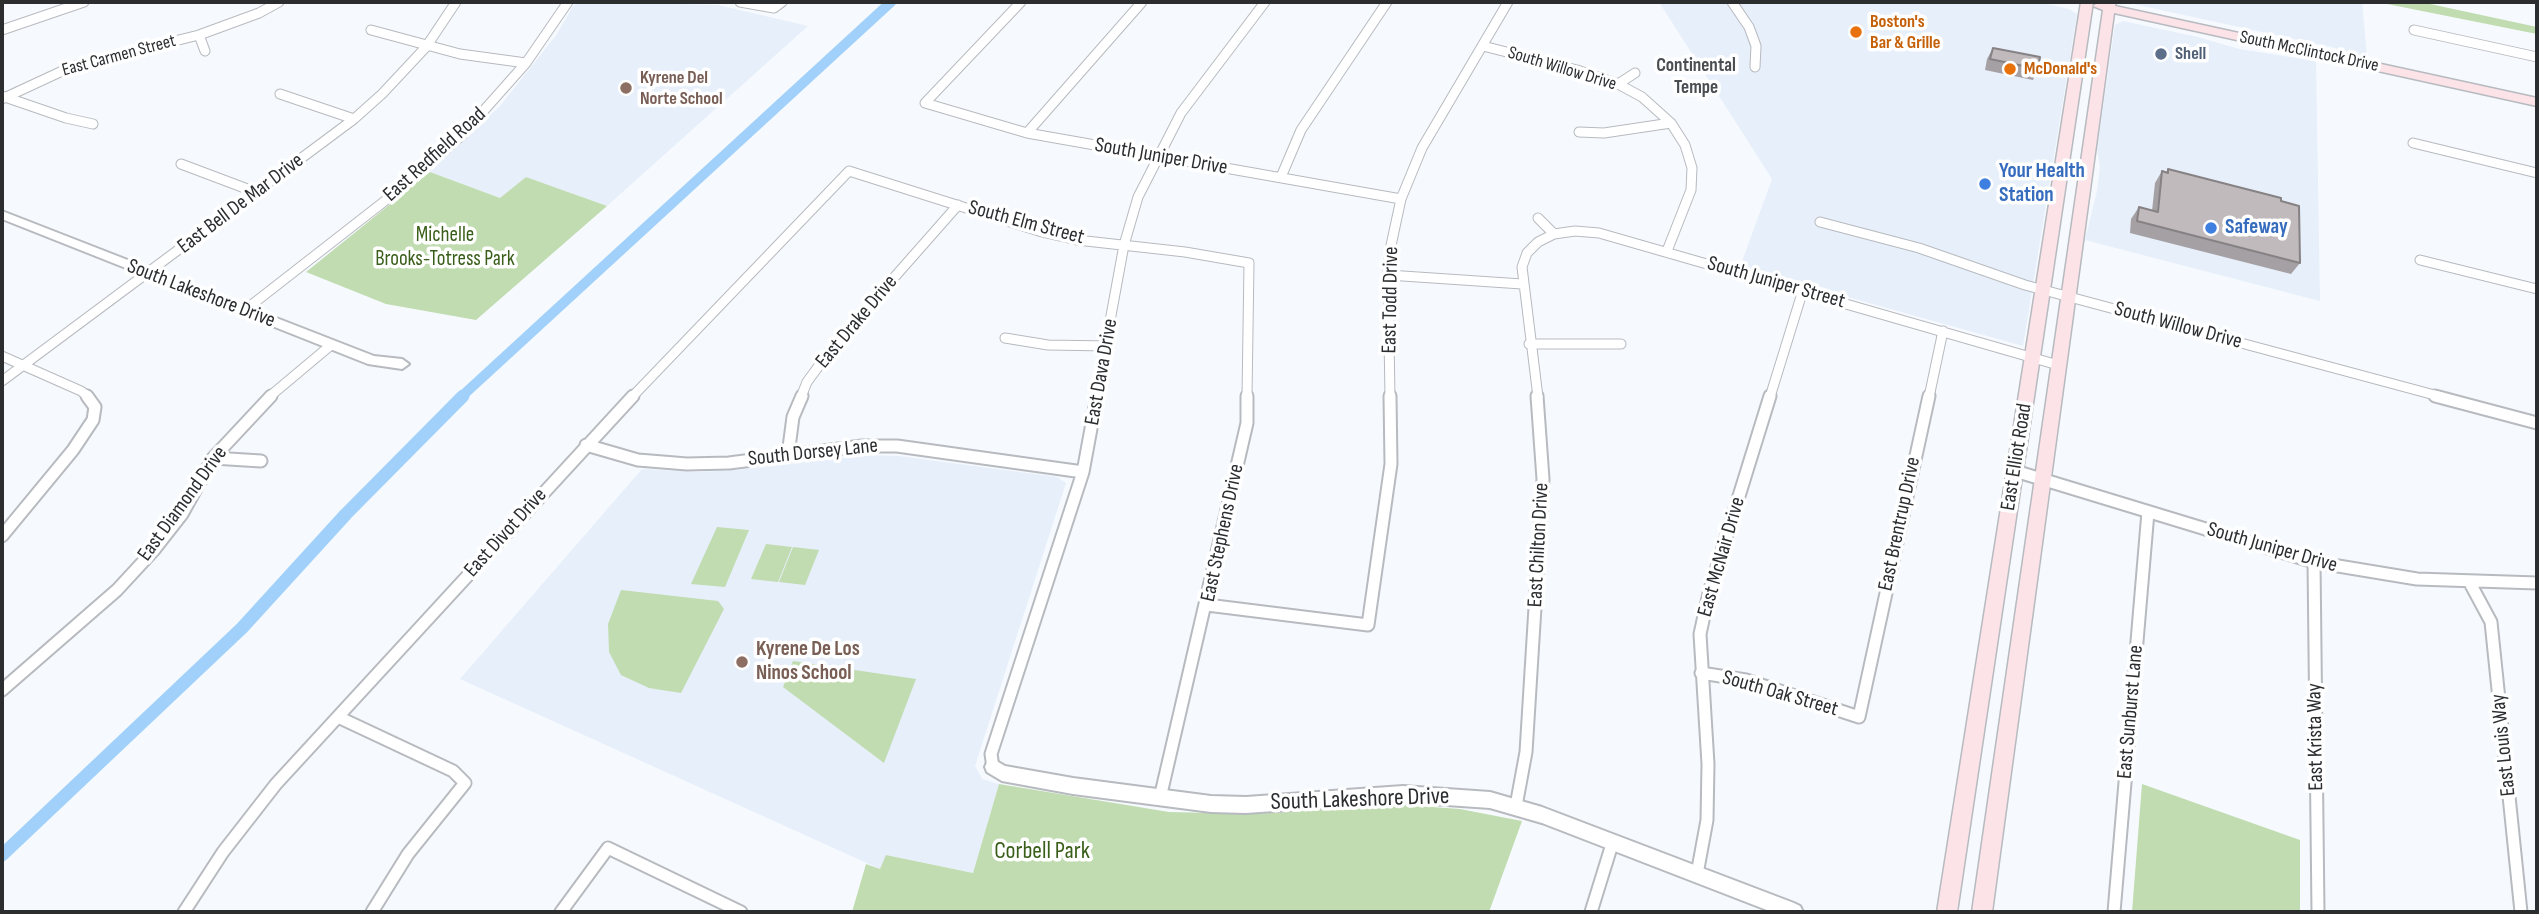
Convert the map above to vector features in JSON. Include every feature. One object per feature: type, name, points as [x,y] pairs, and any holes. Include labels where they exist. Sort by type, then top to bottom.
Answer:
[{"type":"main road","name":"South McClintock Drive","points":[[2085,2],[2110,5],[2537,102]]},
{"type":"main road","name":"East Elliot Road","points":[[1947,912],[2064,159],[2085,2]]},
{"type":"main road","name":"East Elliot Road","points":[[1982,912],[2110,5]]},
{"type":"main road","points":[[2064,159],[2088,156]]},
{"type":"street","points":[[2,30],[84,2]]},
{"type":"street","name":"East Carmen Street","points":[[3,97],[43,78],[98,58],[199,35],[259,13],[279,2]]},
{"type":"street","name":"East Bell De Mar Drive","points":[[2,381],[354,119],[382,94],[426,47],[456,2]]},
{"type":"street","name":"East Redfield Road","points":[[245,310],[422,170],[462,135],[526,63],[568,2]]},
{"type":"street","points":[[740,2],[774,8],[782,2]]},
{"type":"street","name":"South Juniper Drive","points":[[1021,2],[925,103],[1027,133],[1401,199]]},
{"type":"street","points":[[1027,133],[1142,2]]},
{"type":"street","name":"East Dava Drive","points":[[993,767],[991,754],[1083,472],[1108,346],[1124,245],[1138,197],[1181,113],[1265,2]]},
{"type":"street","points":[[1281,177],[1301,130],[1387,2]]},
{"type":"street","name":"East Todd Drive","points":[[1207,605],[1368,625],[1391,464],[1388,275],[1390,250],[1401,199],[1422,148],[1508,2]]},
{"type":"street","points":[[1732,2],[1749,27],[1756,46],[1755,66]]},
{"type":"street","points":[[371,30],[426,47],[526,63]]},
{"type":"street","points":[[2414,30],[2537,57]]},
{"type":"street","name":"East Carmen Street","points":[[199,35],[205,51]]},
{"type":"street","name":"South Willow Drive","points":[[1483,46],[1577,69],[1618,84],[1642,97],[1671,123]]},
{"type":"street","points":[[1618,84],[1635,73]]},
{"type":"street","points":[[280,94],[354,119]]},
{"type":"street","points":[[3,97],[93,124]]},
{"type":"street","points":[[1579,132],[1604,133],[1671,123],[1685,145],[1692,167],[1691,190],[1667,251]]},
{"type":"street","points":[[2413,143],[2537,173]]},
{"type":"street","points":[[181,164],[257,193]]},
{"type":"street","name":"South Elm Street","points":[[849,171],[1042,232],[1077,240],[1249,263]]},
{"type":"street","name":"East Divot Drive","points":[[184,912],[223,852],[269,793],[586,445],[849,171]]},
{"type":"street","name":"East Drake Drive","points":[[788,455],[793,417],[807,382],[832,348],[958,205]]},
{"type":"street","name":"South Lakeshore Drive","points":[[2,215],[373,361],[402,364]]},
{"type":"street","points":[[1388,275],[1522,284],[1522,267],[1527,253],[1538,242],[1554,234],[1538,218]]},
{"type":"street","name":"South Willow Drive","points":[[1820,222],[1919,248],[2044,290],[2537,424]]},
{"type":"street","name":"South Juniper Street","points":[[1554,234],[1575,231],[1599,233],[2058,365]]},
{"type":"street","points":[[2420,260],[2537,289]]},
{"type":"street","name":"East Stephens Drive","points":[[1160,799],[1207,605],[1247,422],[1249,263]]},
{"type":"street","name":"East Chilton Drive","points":[[1516,806],[1527,752],[1543,479],[1541,425],[1522,284]]},
{"type":"street","name":"East McNair Drive","points":[[1697,874],[1707,820],[1707,764],[1700,634],[1709,593],[1803,290]]},
{"type":"street","name":"East Brentrup Drive","points":[[1859,717],[1942,331]]},
{"type":"street","points":[[1005,338],[1048,345],[1108,346]]},
{"type":"street","points":[[1529,344],[1620,344]]},
{"type":"street","name":"East Diamond Drive","points":[[2,690],[117,590],[182,514],[214,458],[267,399],[331,345]]},
{"type":"street","points":[[2,356],[81,391],[90,398],[95,407],[93,420],[73,450],[2,536]]},
{"type":"street","name":"South Dorsey Lane","points":[[586,445],[638,460],[687,464],[729,463],[862,446],[897,446],[1083,472]]},
{"type":"street","points":[[214,458],[261,461]]},
{"type":"street","name":"South Juniper Drive","points":[[2015,471],[2314,562],[2360,572],[2470,583],[2537,583]]},
{"type":"street","name":"East Sunburst Lane","points":[[2114,912],[2148,512]]},
{"type":"street","name":"East Krista Way","points":[[2314,562],[2318,912]]},
{"type":"street","name":"East Louis Way","points":[[2470,583],[2491,622],[2521,912]]},
{"type":"street","name":"South Oak Street","points":[[1701,673],[1746,680],[1859,717]]},
{"type":"street","points":[[338,717],[453,771],[465,783],[408,854],[372,912]]},
{"type":"street","name":"South Lakeshore Drive","points":[[993,767],[1002,773],[1073,786],[1160,799],[1246,805],[1402,794],[1462,796],[1516,806],[1794,912]]},
{"type":"street","points":[[1591,912],[1613,841]]},
{"type":"street","points":[[561,912],[608,848],[741,912]]},
{"type":"shaded area","name":"Kyrene Del Norte School","points":[[580,2],[718,5],[808,26],[607,206],[526,177],[500,198],[430,172],[500,106],[557,34],[573,6]]},
{"type":"shaded area","points":[[1659,2],[2039,2],[2069,9],[2077,14],[2023,346],[1740,267],[1772,179]]},
{"type":"shaded area","points":[[2124,2],[2362,2],[2367,57],[2331,47]]},
{"type":"shaded area","points":[[2123,21],[2239,49],[2316,61],[2320,301],[2085,240],[2097,191],[2100,167],[2097,149],[2115,25]]},
{"type":"shaded area","name":"Kyrene De Los Ninos School","points":[[864,455],[899,456],[1057,477],[1066,483],[975,766],[982,779],[999,784],[973,873],[887,855],[880,869],[460,679],[642,469],[698,472],[736,470]]},
{"type":"green space","points":[[2377,2],[2421,2],[2537,27],[2537,34]]},
{"type":"green space","name":"Michelle Brooks-Totress Park","points":[[430,172],[500,198],[526,177],[607,206],[476,320],[386,304],[306,272]]},
{"type":"green space","points":[[717,527],[749,530],[725,587],[691,584]]},
{"type":"green space","points":[[766,544],[792,547],[778,582],[751,579]]},
{"type":"green space","points":[[793,547],[819,550],[805,585],[779,582]]},
{"type":"green space","points":[[621,590],[718,601],[724,609],[681,693],[649,688],[621,675],[609,652],[608,624]]},
{"type":"green space","points":[[793,661],[916,679],[884,763],[783,687]]},
{"type":"green space","name":"Corbell Park","points":[[999,784],[1169,812],[1254,814],[1404,805],[1460,809],[1522,821],[1489,912],[852,912],[866,864],[880,869],[886,855],[973,873]]},
{"type":"green space","points":[[2142,784],[2300,840],[2300,912],[2132,912]]},
{"type":"building","points":[[1993,48],[2040,57],[2038,69],[1990,59]]},
{"type":"building","name":"Safeway","points":[[2168,169],[2281,198],[2281,201],[2299,206],[2300,263],[2137,221],[2139,207],[2158,212],[2162,171],[2168,173]]},
{"type":"waterway","points":[[461,397],[891,2]]},
{"type":"waterway","points":[[2,855],[242,628],[346,514],[463,396]]},
{"type":"place","name":"Boston's Bar & Grille","points":[[1856,32]]},
{"type":"place","name":"Shell","points":[[2161,54]]},
{"type":"place","name":"McDonald's","points":[[2010,69]]},
{"type":"place","name":"Kyrene Del Norte School","points":[[626,88]]},
{"type":"place","name":"Your Health Station","points":[[1985,184]]},
{"type":"place","name":"Safeway","points":[[2211,228]]},
{"type":"place","name":"Kyrene De Los Ninos School","points":[[742,662]]},
{"type":"district","name":"Continental Tempe","points":[[1696,77]]}]
